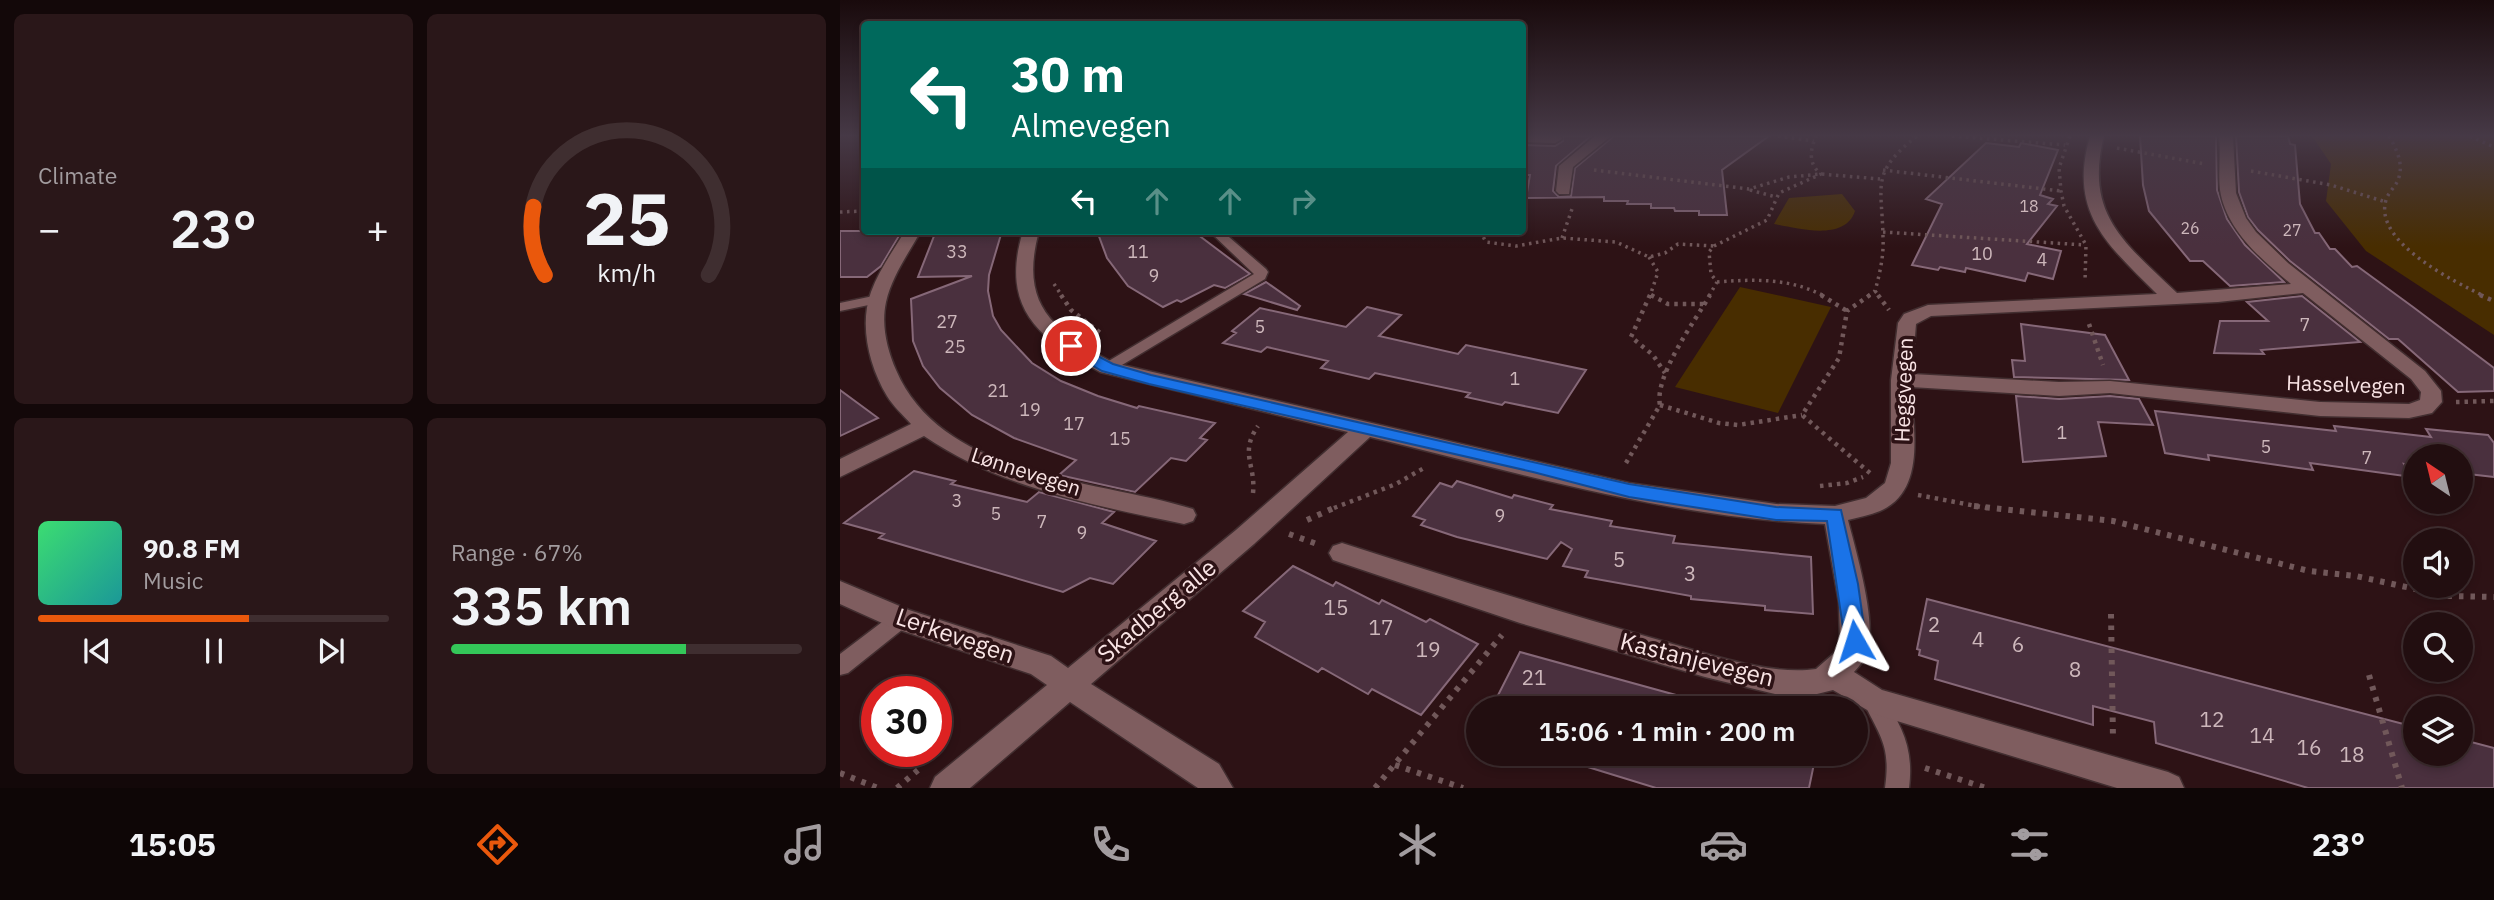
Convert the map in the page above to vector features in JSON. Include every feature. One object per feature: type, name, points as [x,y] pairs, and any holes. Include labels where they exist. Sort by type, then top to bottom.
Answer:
[{"type":"street","points":[[1564,191],[1565,173]]},
{"type":"street","points":[[2088,173],[2090,194],[2108,231],[2171,298]]},
{"type":"street","name":"Hasselvegen","points":[[1901,380],[2059,389],[2110,387],[2320,408],[2409,411],[2424,408],[2431,402],[2431,391],[2417,375],[2256,243],[2235,214],[2227,188],[2228,173]]},
{"type":"street","name":"Lønnevegen","points":[[911,235],[878,299],[876,333],[881,360],[892,391],[924,427],[972,458],[1046,482],[1184,515]]},
{"type":"street","points":[[1030,235],[1023,264],[1026,290],[1032,307],[1046,328],[1107,368],[1520,463],[1629,491],[1776,513],[1835,515],[1874,504],[1896,486]]},
{"type":"street","name":"Heggvegen","points":[[1896,486],[1902,463],[1901,380],[1907,323],[1917,314],[1977,307],[2218,297],[2308,287]]},
{"type":"street","points":[[840,469],[924,427]]},
{"type":"street","name":"Skadberg alle","points":[[946,788],[1245,537],[1364,429]]},
{"type":"street","points":[[1835,515],[1855,641],[1848,661],[1833,674],[1874,701],[2168,788]]},
{"type":"street","name":"Kastanjevegen","points":[[1342,553],[1520,612],[1705,665],[1775,681],[1809,683],[1822,681],[1833,674]]},
{"type":"street","name":"Lerkevegen","points":[[840,592],[901,619],[1041,665],[1095,704],[1208,775],[1217,788]]},
{"type":"lane","points":[[1107,368],[1260,276],[1261,272],[1219,235]]},
{"type":"lane","points":[[840,307],[878,299]]},
{"type":"lane","points":[[840,666],[901,619]]},
{"type":"lane","points":[[1874,701],[1895,742],[1901,761],[1897,788]]},
{"type":"path","points":[[1620,173],[1749,189],[1776,197]]},
{"type":"path","points":[[1660,405],[1719,423],[1738,425],[1802,415],[1817,397],[1839,358],[1847,311],[1875,291],[1882,259],[1883,232],[1879,204],[1882,173]]},
{"type":"path","points":[[1907,173],[2090,194]]},
{"type":"path","points":[[2400,173],[2384,206],[2385,221],[2390,230],[2406,247],[2451,280],[2494,301]]},
{"type":"path","points":[[1749,189],[1772,184],[1783,178],[1821,174],[1880,179]]},
{"type":"path","points":[[1649,257],[1664,253],[1678,244],[1714,246],[1767,220],[1774,208],[1776,197],[1784,190],[1808,182],[1821,174]]},
{"type":"path","points":[[840,212],[861,211]]},
{"type":"path","points":[[1883,232],[2073,245],[2119,245]]},
{"type":"path","points":[[1482,235],[1486,242],[1501,245],[1529,245],[1562,238],[1616,242],[1649,257],[1658,268],[1651,295],[1631,337],[1653,355],[1665,373]]},
{"type":"path","points":[[1714,246],[1708,259],[1711,274],[1717,282]]},
{"type":"path","points":[[1053,277],[1058,291],[1071,310],[1112,340],[1135,352]]},
{"type":"path","points":[[1717,282],[1777,279],[1799,283],[1822,293],[1847,311]]},
{"type":"path","points":[[1626,463],[1660,405],[1658,396],[1665,373],[1717,282]]},
{"type":"path","points":[[1651,295],[1668,304],[1703,304]]},
{"type":"path","points":[[2086,303],[2084,311],[2110,387]]},
{"type":"path","points":[[2431,402],[2494,401]]},
{"type":"path","points":[[1802,415],[1871,474],[1847,483],[1806,488]]},
{"type":"path","points":[[1246,502],[1252,496],[1254,487],[1246,444],[1263,421]]},
{"type":"path","points":[[1613,460],[1639,466]]},
{"type":"path","points":[[1278,542],[1308,519],[1347,501],[1389,490],[1424,468]]},
{"type":"path","points":[[1896,486],[1951,503],[2113,521],[2309,570],[2356,576],[2448,596],[2494,597]]},
{"type":"path","points":[[1375,788],[1520,612]]},
{"type":"path","points":[[2109,770],[2113,752],[2111,614]]},
{"type":"path","points":[[2369,675],[2402,788]]},
{"type":"path","points":[[1901,761],[1968,785],[1986,788]]},
{"type":"path","points":[[1395,765],[1463,788]]},
{"type":"path","points":[[897,788],[922,767]]},
{"type":"path","points":[[840,773],[878,788]]},
{"type":"shaded area","points":[[2330,173],[2494,173],[2494,335],[2366,251],[2326,201]]},
{"type":"shaded area","points":[[1842,194],[1855,211],[1850,221],[1841,227],[1819,231],[1774,224],[1789,198]]},
{"type":"shaded area","points":[[1740,287],[1831,307],[1778,413],[1675,387]]},
{"type":"building","points":[[1526,173],[1555,173],[1553,191],[1559,197],[1571,196],[1574,173],[1722,173],[1727,215],[1699,215],[1699,211],[1651,208],[1651,204],[1604,201],[1604,197],[1526,198],[1530,175]]},
{"type":"building","points":[[1954,173],[2049,173],[2040,195],[2053,199],[2048,204],[2057,206],[2027,244],[2061,251],[2053,279],[2028,273],[2025,281],[1966,268],[1965,272],[1912,265],[1942,204],[1926,199]]},
{"type":"building","points":[[2142,173],[2217,173],[2217,190],[2227,219],[2245,245],[2284,282],[2230,286],[2203,261],[2190,261],[2149,211]]},
{"type":"building","points":[[2238,173],[2297,173],[2300,204],[2315,233],[2319,233],[2330,249],[2335,249],[2352,267],[2357,266],[2494,368],[2494,391],[2458,392],[2398,339],[2389,339],[2290,261],[2258,230],[2248,217],[2239,192]]},
{"type":"building","points":[[840,231],[861,231],[861,235],[900,235],[881,266],[867,277],[840,277]]},
{"type":"building","points":[[934,235],[1001,235],[989,275],[988,291],[993,316],[1001,330],[1032,363],[1061,381],[1098,396],[1137,408],[1139,406],[1215,423],[1200,438],[1207,440],[1186,461],[1171,458],[1135,492],[1059,475],[1076,460],[1014,438],[972,415],[940,388],[923,366],[913,341],[911,299],[972,276],[918,277]]},
{"type":"building","points":[[1098,235],[1198,235],[1250,274],[1225,288],[1214,285],[1181,302],[1177,300],[1163,307],[1128,286],[1107,258]]},
{"type":"building","points":[[1266,282],[1300,306],[1297,310],[1244,294]]},
{"type":"building","points":[[2302,296],[2360,342],[2261,350],[2264,354],[2214,353],[2220,321],[2268,321],[2247,302]]},
{"type":"building","points":[[1367,307],[1401,315],[1379,336],[1458,354],[1466,345],[1586,370],[1558,413],[1505,402],[1502,405],[1466,397],[1470,393],[1375,373],[1369,379],[1321,368],[1328,361],[1267,347],[1261,352],[1223,343],[1236,333],[1232,331],[1260,308],[1346,327]]},
{"type":"building","points":[[2021,324],[2105,335],[2129,380],[2014,377],[2012,360],[2025,361]]},
{"type":"building","points":[[840,390],[878,418],[840,436]]},
{"type":"building","points":[[2016,396],[2059,399],[2110,396],[2139,399],[2153,425],[2098,422],[2106,456],[2023,462]]},
{"type":"building","points":[[2155,411],[2336,431],[2334,426],[2431,437],[2426,429],[2488,435],[2494,443],[2494,477],[2473,475],[2473,444],[2403,444],[2403,476],[2310,463],[2313,470],[2208,455],[2209,460],[2165,453]]},
{"type":"building","points":[[914,471],[955,481],[951,484],[1027,502],[1039,492],[1114,512],[1102,523],[1156,541],[1113,584],[1090,578],[1063,592],[879,538],[884,534],[844,523]]},
{"type":"building","points":[[1457,481],[1512,498],[1514,495],[1553,505],[1550,509],[1612,521],[1610,526],[1675,536],[1673,543],[1811,557],[1813,614],[1691,599],[1691,596],[1585,577],[1588,571],[1563,566],[1572,549],[1561,542],[1547,559],[1457,537],[1421,525],[1425,520],[1413,516],[1440,483],[1452,487]]},
{"type":"building","points":[[1293,566],[1333,586],[1336,582],[1379,604],[1382,600],[1426,622],[1430,619],[1478,644],[1421,715],[1372,689],[1368,694],[1322,668],[1318,672],[1255,637],[1265,622],[1243,611]]},
{"type":"building","points":[[1927,599],[2403,724],[2403,766],[2473,766],[2473,742],[2494,748],[2494,788],[2308,788],[2156,743],[2154,722],[2093,706],[2093,725],[1935,679],[1938,661],[1919,655],[1920,650],[1917,649]]},
{"type":"building","points":[[1520,652],[1679,696],[1498,696]]},
{"type":"building","points":[[1584,766],[1814,766],[1809,788],[1656,788]]},
{"type":"route","points":[[1071,346],[1107,368],[1149,380],[1533,466],[1629,491],[1776,513],[1835,515],[1844,557],[1855,641]]}]
